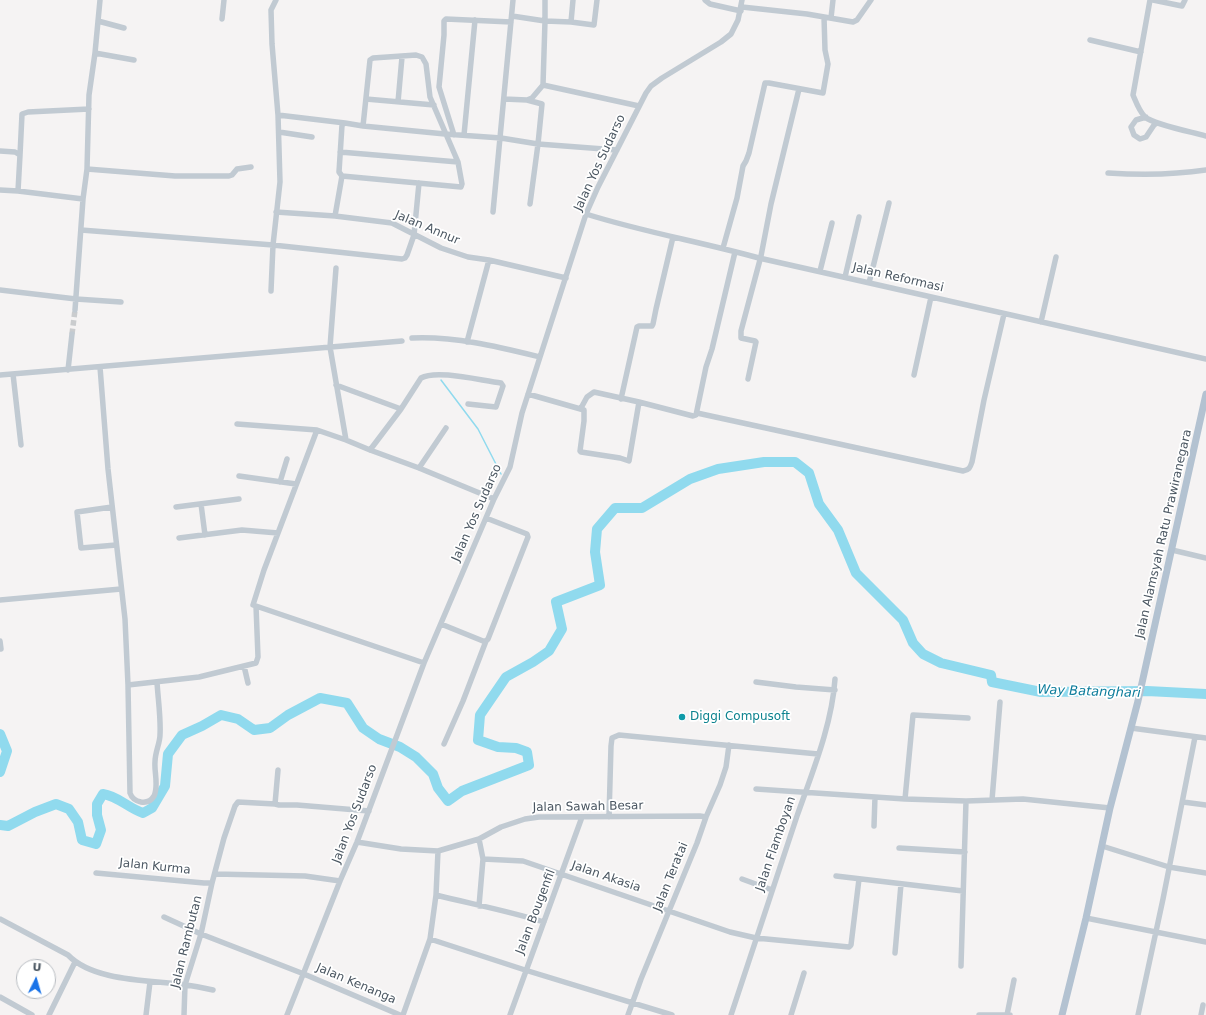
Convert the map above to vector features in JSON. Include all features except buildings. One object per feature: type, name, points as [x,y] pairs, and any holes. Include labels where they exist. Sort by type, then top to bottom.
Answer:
[{"type":"main road","name":"Jalan Alamsyah Ratu Prawiranegara","points":[[1062,1015],[1086,918],[1110,808],[1138,701],[1206,394]]},
{"type":"street","points":[[75,310],[83,199],[87,168],[89,95],[96,54],[100,0]]},
{"type":"street","points":[[222,19],[224,0]]},
{"type":"street","points":[[271,291],[273,245],[280,182],[279,132],[271,10],[276,0]]},
{"type":"street","points":[[493,212],[513,0]]},
{"type":"street","points":[[528,100],[532,98],[543,85],[546,21],[545,0]]},
{"type":"street","points":[[571,22],[572,0]]},
{"type":"street","points":[[454,134],[439,87],[444,20],[511,19],[571,22],[595,25],[597,0]]},
{"type":"street","points":[[705,0],[710,4],[741,9],[807,14],[855,22],[871,0]]},
{"type":"street","name":"Jalan Yos Sudarso","points":[[287,1015],[357,842],[424,663],[494,499],[510,467],[522,413],[586,214],[598,187],[639,106],[651,86],[721,42],[731,34],[738,20],[742,0]]},
{"type":"street","points":[[831,18],[833,0]]},
{"type":"street","points":[[1186,0],[1182,6],[1151,0],[1134,95],[1138,106],[1146,117],[1157,123],[1206,136]]},
{"type":"street","points":[[722,248],[737,198],[743,166],[749,153],[765,84],[769,83],[823,93],[828,64],[825,50],[824,17]]},
{"type":"street","points":[[464,135],[475,20]]},
{"type":"street","points":[[98,21],[124,28]]},
{"type":"street","points":[[1090,40],[1141,52]]},
{"type":"street","points":[[96,54],[134,60]]},
{"type":"street","points":[[342,176],[461,187],[462,184],[458,162],[430,97],[426,64],[419,55],[371,59],[363,126]]},
{"type":"street","points":[[398,102],[402,57]]},
{"type":"street","points":[[543,85],[639,106]]},
{"type":"street","points":[[748,379],[756,341],[741,338],[740,335],[799,89]]},
{"type":"street","points":[[366,99],[434,105]]},
{"type":"street","points":[[504,99],[528,100],[542,104],[530,204]]},
{"type":"street","points":[[18,190],[22,114],[28,112],[89,109]]},
{"type":"street","points":[[278,115],[363,126],[501,138],[538,144],[617,150]]},
{"type":"street","points":[[1146,117],[1136,120],[1131,127],[1134,135],[1140,139],[1146,137],[1157,123]]},
{"type":"street","points":[[335,216],[342,176],[339,172],[342,125],[345,123]]},
{"type":"street","points":[[279,132],[312,137]]},
{"type":"street","points":[[0,151],[15,152],[20,155]]},
{"type":"street","points":[[340,152],[458,162]]},
{"type":"street","points":[[87,168],[175,176],[229,176],[232,175],[237,169],[251,167]]},
{"type":"street","points":[[1108,173],[1145,175],[1185,173],[1206,170]]},
{"type":"street","points":[[81,230],[273,245],[402,259],[407,255],[414,235],[419,184]]},
{"type":"street","points":[[0,190],[18,190],[83,199]]},
{"type":"street","points":[[869,283],[889,203]]},
{"type":"street","name":"Jalan Annur","points":[[276,212],[335,216],[395,224],[441,248],[468,257],[489,260],[566,278]]},
{"type":"street","name":"Jalan Reformasi","points":[[586,214],[621,225],[759,258],[1206,359]]},
{"type":"street","points":[[845,277],[859,217]]},
{"type":"street","points":[[820,271],[832,223]]},
{"type":"street","points":[[621,399],[637,328],[639,326],[652,326],[653,324],[674,237]]},
{"type":"street","points":[[697,413],[706,367],[712,349],[735,252]]},
{"type":"street","points":[[1041,322],[1056,256]]},
{"type":"street","points":[[467,342],[489,260]]},
{"type":"street","points":[[336,268],[330,346],[346,440]]},
{"type":"street","points":[[0,290],[76,299],[120,302]]},
{"type":"street","points":[[914,375],[931,297]]},
{"type":"street","points":[[581,408],[587,397],[594,392],[693,416],[697,413],[963,471],[970,468],[972,462],[984,400],[1004,314]]},
{"type":"street","points":[[68,370],[72,334]]},
{"type":"street","points":[[412,338],[432,337],[467,342],[540,357]]},
{"type":"street","points":[[0,375],[402,341]]},
{"type":"street","points":[[100,367],[112,507],[125,620],[130,793],[133,799],[140,802],[150,800],[154,795],[156,786],[156,748],[160,736],[157,682]]},
{"type":"street","points":[[13,374],[21,445]]},
{"type":"street","points":[[370,450],[401,409],[421,378],[430,375],[448,375],[501,383],[503,386],[496,407],[468,404]]},
{"type":"street","points":[[336,385],[401,409]]},
{"type":"street","points":[[528,394],[584,410],[581,452],[620,458],[629,461],[639,402]]},
{"type":"street","points":[[238,424],[317,430],[419,468],[494,499]]},
{"type":"street","points":[[419,468],[446,428]]},
{"type":"street","points":[[317,430],[252,605],[424,663]]},
{"type":"street","points":[[280,482],[287,459]]},
{"type":"street","points":[[239,476],[296,484]]},
{"type":"street","points":[[176,507],[239,499]]},
{"type":"street","points":[[201,504],[204,535]]},
{"type":"street","points":[[112,507],[77,512],[81,548],[116,545]]},
{"type":"street","points":[[444,744],[464,701],[486,641],[528,537],[527,534],[486,518]]},
{"type":"street","points":[[179,538],[242,530],[278,533]]},
{"type":"street","points":[[1172,550],[1206,558]]},
{"type":"street","points":[[0,600],[121,589]]},
{"type":"street","points":[[128,685],[199,676],[256,663],[258,657],[256,606]]},
{"type":"street","points":[[441,624],[486,641]]},
{"type":"street","points":[[0,641],[1,649]]},
{"type":"street","points":[[244,666],[248,683]]},
{"type":"street","name":"Jalan Flamboyan","points":[[731,1015],[818,754],[834,702],[835,679]]},
{"type":"street","points":[[756,682],[835,690]]},
{"type":"street","points":[[992,800],[1000,702]]},
{"type":"street","points":[[905,799],[913,715],[968,718]]},
{"type":"street","points":[[1131,728],[1206,738]]},
{"type":"street","points":[[609,817],[612,738],[619,736],[818,754]]},
{"type":"street","points":[[1138,1015],[1163,900],[1195,737]]},
{"type":"street","name":"Jalan Teratai","points":[[628,1015],[641,979],[670,911],[706,817],[720,785],[726,767],[729,745]]},
{"type":"street","points":[[278,770],[275,804],[297,804],[369,811]]},
{"type":"street","points":[[756,789],[905,799],[966,801],[1023,799],[1110,808]]},
{"type":"street","points":[[874,826],[875,797]]},
{"type":"street","points":[[961,966],[966,801]]},
{"type":"street","points":[[1183,802],[1206,806]]},
{"type":"street","name":"Jalan Rambutan","points":[[184,1015],[185,985],[201,934],[212,882],[224,838],[236,803],[275,804]]},
{"type":"street","name":"Jalan Sawah Besar","points":[[357,842],[401,849],[438,851],[479,839],[501,827],[525,819],[557,816],[706,817]]},
{"type":"street","name":"Jalan Bougenfil","points":[[510,1015],[525,970],[582,817]]},
{"type":"street","points":[[479,839],[482,859],[479,906]]},
{"type":"street","points":[[1102,846],[1169,867],[1206,872]]},
{"type":"street","points":[[899,848],[965,852]]},
{"type":"street","points":[[404,1015],[430,940],[436,895],[438,851]]},
{"type":"street","name":"Jalan Akasia","points":[[482,859],[523,860],[730,932],[756,938],[849,947],[851,945],[858,879]]},
{"type":"street","name":"Jalan Kurma","points":[[96,873],[204,883],[212,882]]},
{"type":"street","points":[[215,874],[305,876],[340,881]]},
{"type":"street","points":[[836,876],[963,891]]},
{"type":"street","points":[[742,879],[772,890]]},
{"type":"street","points":[[895,953],[901,884]]},
{"type":"street","points":[[436,895],[519,914],[544,922]]},
{"type":"street","name":"Jalan Kenanga","points":[[164,917],[201,934],[304,974],[400,1015]]},
{"type":"street","points":[[1086,918],[1206,942]]},
{"type":"street","points":[[0,919],[68,955],[75,962],[95,971],[150,982],[185,985],[213,990]]},
{"type":"street","points":[[430,940],[672,1015]]},
{"type":"street","points":[[49,1015],[75,962]]},
{"type":"street","points":[[791,1015],[804,973]]},
{"type":"street","points":[[1007,1015],[1014,980]]},
{"type":"street","points":[[146,1015],[150,982]]},
{"type":"street","points":[[0,998],[32,1015]]},
{"type":"street","points":[[1201,1015],[1203,1006]]},
{"type":"street","points":[[979,1015],[1010,1015]]},
{"type":"waterway","points":[[441,380],[478,429],[501,474]]},
{"type":"waterway","name":"Way Batanghari","points":[[0,825],[8,826],[35,812],[56,804],[69,809],[78,822],[82,840],[96,844],[101,830],[97,815],[97,804],[103,794],[113,797],[143,813],[152,808],[165,786],[168,754],[182,735],[221,715],[238,719],[254,730],[270,728],[288,715],[320,698],[347,703],[363,728],[379,739],[400,747],[416,757],[433,774],[438,788],[448,801],[462,791],[529,765],[527,752],[516,748],[498,747],[478,740],[480,715],[506,677],[549,651],[562,629],[556,602],[600,585],[595,552],[597,529],[615,508],[642,508],[690,479],[718,469],[764,462],[795,462],[809,473],[819,504],[838,530],[856,573],[903,620],[913,643],[923,654],[941,663],[991,675],[992,682],[1041,692],[1147,691],[1206,694]]},
{"type":"waterway","name":"Way Batanghari","points":[[0,734],[7,751],[0,772]]},
{"type":"tunnel","points":[[72,334],[75,310]]},
{"type":"place","name":"Diggi Compusoft","points":[[682,717]]}]
